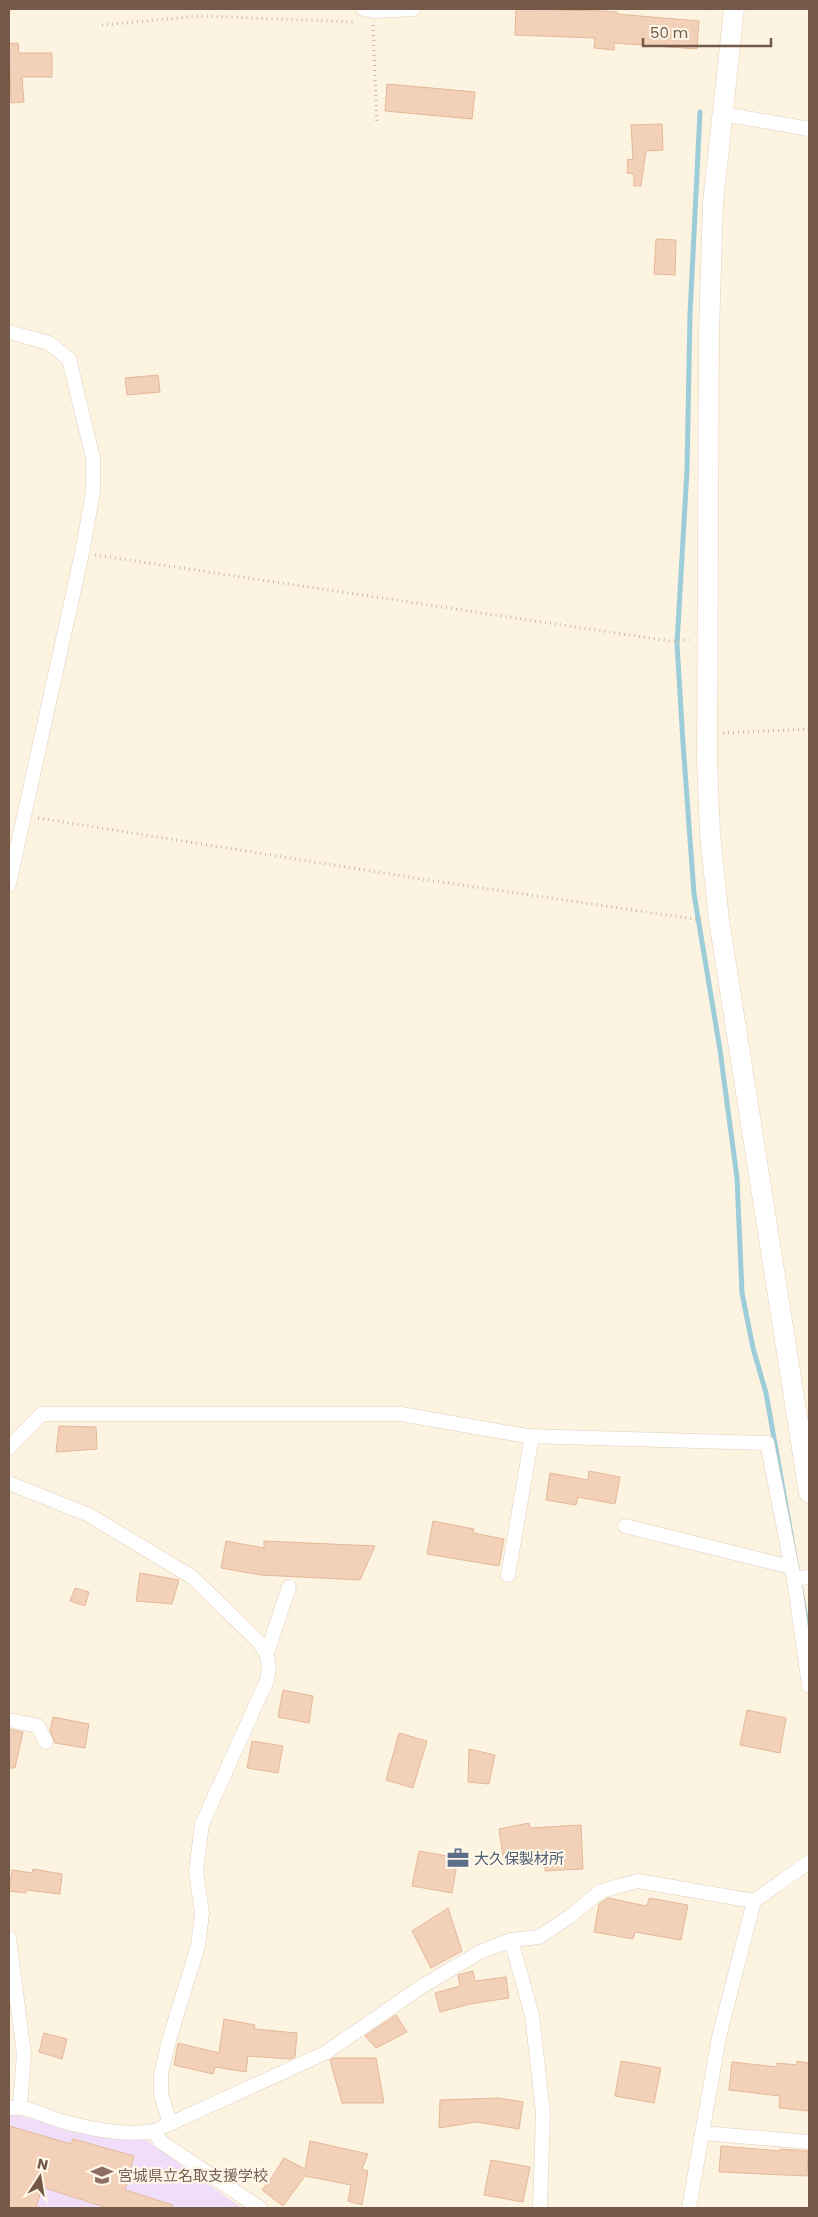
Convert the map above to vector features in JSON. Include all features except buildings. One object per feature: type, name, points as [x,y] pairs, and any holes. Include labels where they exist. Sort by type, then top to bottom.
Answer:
[{"type":"street","points":[[364,16],[374,10],[413,9]]},
{"type":"street","points":[[734,9],[714,203],[708,332],[708,734],[710,834],[718,920],[809,1493]]},
{"type":"street","points":[[724,114],[809,129]]},
{"type":"street","points":[[9,332],[49,344],[69,359],[93,458],[93,492],[82,554],[25,816],[14,832],[9,884]]},
{"type":"street","points":[[9,1448],[42,1414],[401,1414],[531,1443],[767,1443],[800,1576],[809,1686]]},
{"type":"street","points":[[508,1576],[531,1443]]},
{"type":"street","points":[[9,1483],[89,1515],[192,1577],[258,1641],[267,1653],[270,1668],[267,1680],[202,1824],[196,1871],[202,1914],[198,1946],[169,2040],[161,2074],[161,2094],[170,2124]]},
{"type":"street","points":[[625,1526],[800,1576]]},
{"type":"street","points":[[267,1653],[289,1587]]},
{"type":"street","points":[[9,1720],[38,1726],[46,1742]]},
{"type":"street","points":[[689,2208],[719,2037],[754,1901],[809,1862]]},
{"type":"street","points":[[9,1938],[24,2054],[14,2107],[62,2121],[135,2134],[154,2131],[324,2053],[421,1987],[480,1952],[512,1940],[539,1937],[569,1917],[601,1891],[638,1881],[754,1901]]},
{"type":"street","points":[[512,1940],[532,2015],[543,2113],[540,2208]]},
{"type":"street","points":[[154,2131],[162,2142],[260,2208]]},
{"type":"street","points":[[702,2133],[809,2142]]},
{"type":"path","points":[[102,25],[201,16],[364,16]]},
{"type":"path","points":[[373,23],[377,126]]},
{"type":"path","points":[[82,554],[670,641],[687,640]]},
{"type":"path","points":[[708,734],[809,729]]},
{"type":"path","points":[[25,816],[434,882],[695,920]]},
{"type":"shaded area","name":"宮城県立名取支援学校","points":[[12,2114],[82,2131],[148,2141],[242,2208],[9,2208],[9,2117]]},
{"type":"waterway","points":[[700,112],[690,314],[687,470],[677,644],[683,743],[694,894],[720,1050],[737,1178],[742,1293],[753,1348],[766,1393],[809,1636]]},
{"type":"place","name":"大久保製材所","points":[[458,1858]]},
{"type":"place","name":"宮城県立名取支援学校","points":[[102,2175]]}]
